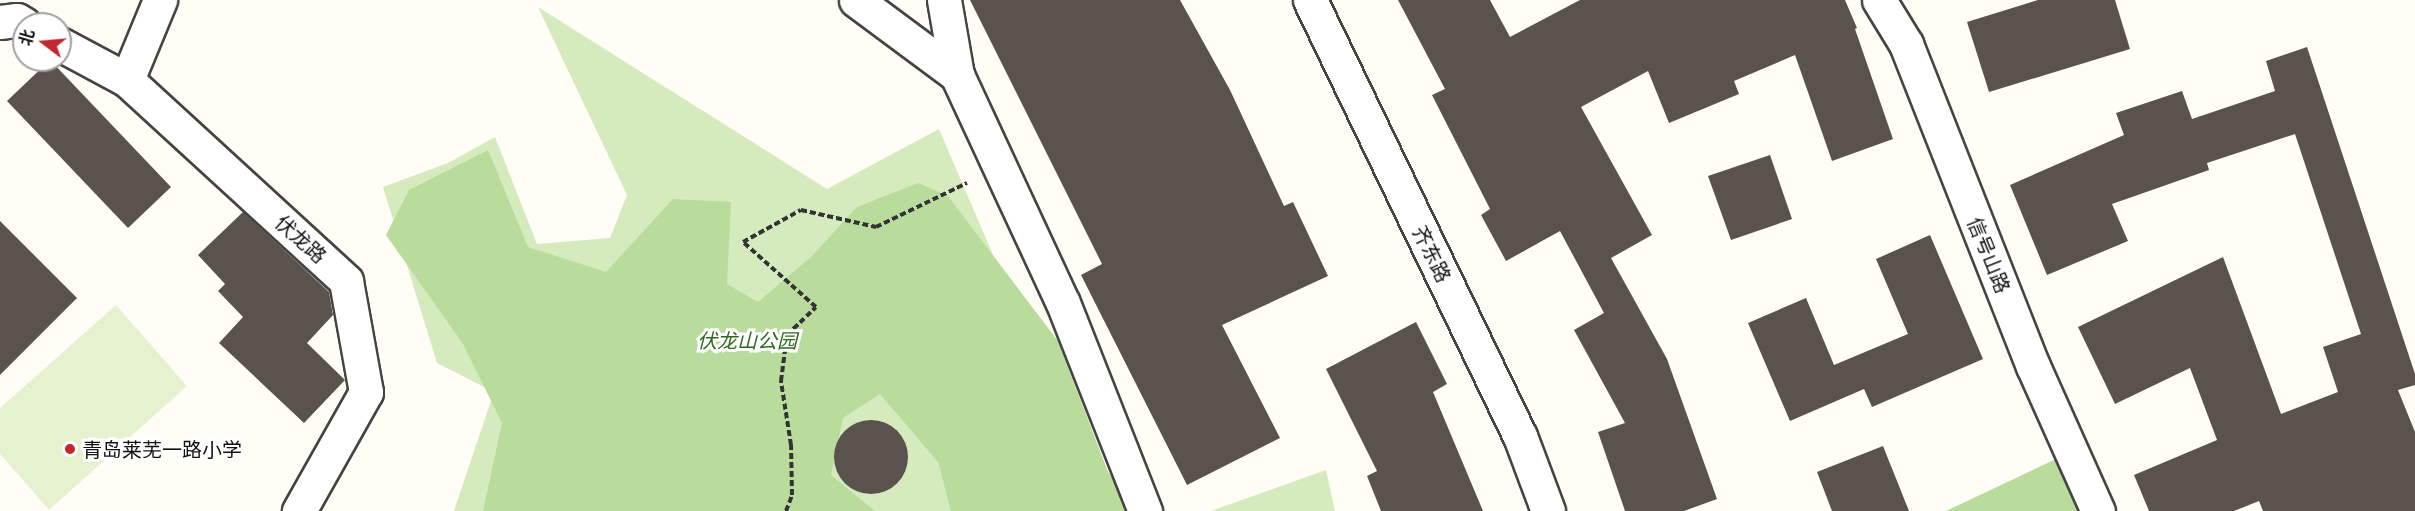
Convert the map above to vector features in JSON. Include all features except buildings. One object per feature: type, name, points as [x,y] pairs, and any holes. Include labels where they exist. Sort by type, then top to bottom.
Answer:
[{"type":"street","points":[[127,80],[160,0]]},
{"type":"street","points":[[856,0],[957,75]]},
{"type":"street","points":[[944,0],[957,75],[1063,303],[1145,511]]},
{"type":"street","name":"齐东路","points":[[1310,0],[1520,436],[1548,511]]},
{"type":"street","name":"信号山路","points":[[1879,0],[1906,44],[2033,366],[2098,511]]},
{"type":"street","name":"伏龙路","points":[[72,50],[127,80],[346,280],[366,392],[299,511]]},
{"type":"path","points":[[786,511],[792,495],[791,446],[781,381],[787,335],[816,307],[743,242],[801,210],[876,227],[1000,167]]},
{"type":"green space","name":"伏龙山公园","points":[[538,7],[827,189],[939,129],[1103,511],[454,511],[494,392],[437,363],[383,187],[448,163],[495,137],[537,244],[610,238],[627,195]]},
{"type":"green space","name":"伏龙山公园","points":[[488,150],[528,247],[606,272],[673,199],[731,202],[727,284],[758,302],[811,257],[857,207],[918,183],[948,196],[1058,341],[1108,472],[1137,511],[951,511],[938,462],[880,394],[843,418],[831,475],[875,511],[483,511],[502,423],[463,344],[386,235],[409,190]]},
{"type":"green space","name":"青岛莱芜一路小学","points":[[116,305],[187,386],[49,510],[0,454],[0,408]]},
{"type":"green space","points":[[2056,459],[2081,511],[1946,511]]},
{"type":"green space","points":[[1326,470],[1335,511],[1211,511]]},
{"type":"place","name":"青岛莱芜一路小学","points":[[70,449]]}]
